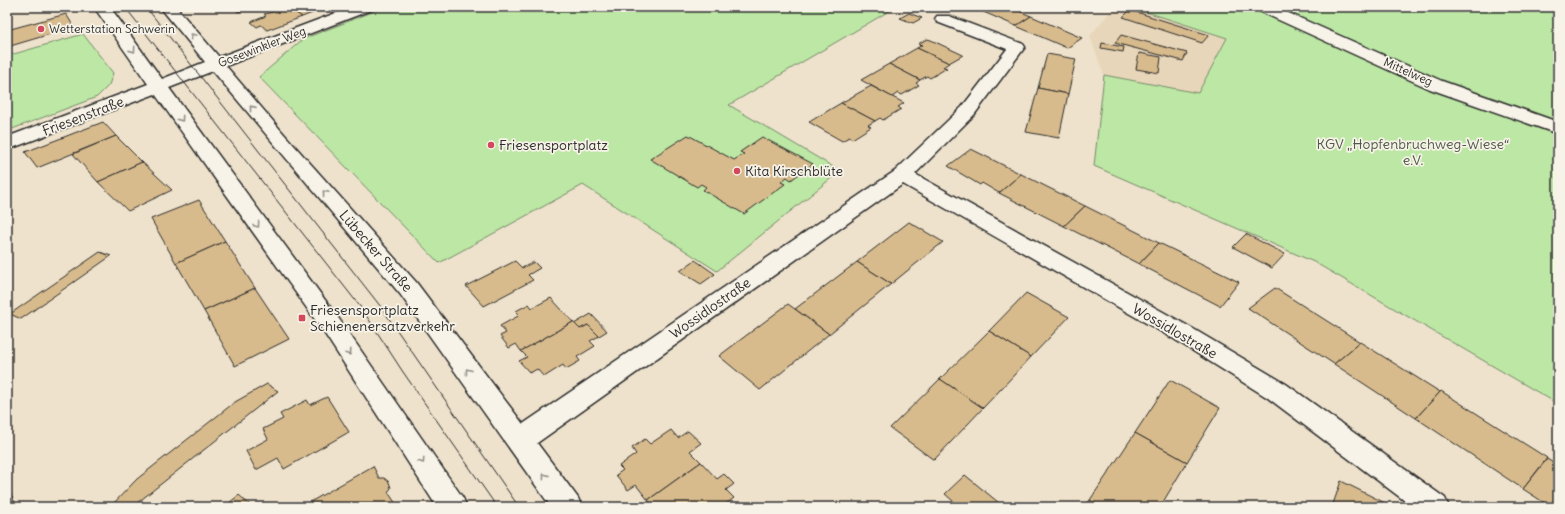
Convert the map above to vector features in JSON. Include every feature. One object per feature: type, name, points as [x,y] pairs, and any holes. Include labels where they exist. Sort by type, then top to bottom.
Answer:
[{"type":"street","points":[[102,7],[223,178],[331,325],[453,507]]},
{"type":"street","name":"Lübecker Straße","points":[[168,7],[218,65],[277,138],[408,288],[568,507]]},
{"type":"street","name":"Gosewinkler Weg","points":[[159,87],[366,7]]},
{"type":"street","name":"Mittelweg","points":[[1262,7],[1436,85],[1558,128]]},
{"type":"street","name":"Wossidlostraße","points":[[519,441],[902,175],[968,112],[1017,47],[943,19]]},
{"type":"street","name":"Friesenstraße","points":[[7,144],[159,87]]},
{"type":"street","name":"Wossidlostraße","points":[[902,175],[1182,333],[1277,391],[1435,507]]},
{"type":"shaded area","points":[[1114,7],[1131,7],[1227,38],[1198,93],[1104,75],[1090,36]]},
{"type":"green space","name":"Friesensportplatz","points":[[385,7],[896,7],[729,105],[840,171],[717,271],[583,185],[439,263],[259,77],[303,39]]},
{"type":"green space","name":"KGV „Hopfenbruchweg-Wiese“ e.V.","points":[[1131,7],[1558,7],[1558,404],[1314,262],[1094,166],[1104,75],[1198,93],[1227,38]]},
{"type":"green space","points":[[83,34],[113,73],[109,85],[97,97],[7,131],[7,56]]},
{"type":"building","points":[[233,7],[252,7],[238,12]]},
{"type":"building","points":[[288,7],[302,17],[267,30],[261,25],[257,27],[251,22],[266,16],[264,14],[277,11],[276,12]]},
{"type":"building","points":[[288,7],[328,7],[302,17]]},
{"type":"building","points":[[972,7],[1009,7],[1031,16],[1016,26]]},
{"type":"building","points":[[1130,10],[1209,35],[1202,43],[1123,17]]},
{"type":"building","points":[[909,13],[922,18],[913,23],[900,18]]},
{"type":"building","name":"Wetterstation Schwerin","points":[[66,14],[74,27],[7,47],[7,30]]},
{"type":"building","points":[[1031,16],[1082,38],[1067,48],[1016,26]]},
{"type":"building","points":[[1121,35],[1187,53],[1183,61],[1115,43]]},
{"type":"building","points":[[927,39],[963,55],[949,63],[917,48],[922,45],[918,44]]},
{"type":"building","points":[[1102,43],[1124,47],[1123,52],[1101,48]]},
{"type":"building","points":[[917,48],[949,63],[943,67],[947,68],[930,78],[927,76],[920,80],[889,64]]},
{"type":"building","points":[[1139,53],[1161,57],[1159,73],[1136,69]]},
{"type":"building","points":[[1047,54],[1076,59],[1068,94],[1038,88]]},
{"type":"building","points":[[889,64],[920,80],[916,83],[919,85],[902,95],[898,93],[892,97],[861,80]]},
{"type":"building","points":[[871,86],[904,103],[898,107],[901,109],[883,120],[880,118],[875,121],[841,103]]},
{"type":"building","points":[[1038,88],[1068,94],[1059,138],[1026,132]]},
{"type":"building","points":[[841,103],[875,121],[868,125],[871,127],[852,139],[849,137],[842,141],[809,122]]},
{"type":"building","points":[[103,122],[116,136],[37,168],[25,152]]},
{"type":"building","name":"Kita Kirschblüte","points":[[688,135],[734,160],[744,154],[740,152],[762,137],[813,164],[791,180],[787,177],[781,182],[785,184],[744,214],[703,190],[706,187],[701,184],[697,187],[650,159]]},
{"type":"building","points":[[116,136],[142,162],[98,182],[73,154]]},
{"type":"building","points":[[971,149],[1021,174],[999,193],[982,183],[980,185],[948,166]]},
{"type":"building","points":[[142,162],[172,190],[128,211],[98,182]]},
{"type":"building","points":[[1021,174],[1085,206],[1064,226],[999,193]]},
{"type":"building","points":[[199,200],[225,241],[176,263],[151,219]]},
{"type":"building","points":[[1085,206],[1159,243],[1139,264],[1064,226]]},
{"type":"building","points":[[909,222],[943,242],[891,284],[857,262]]},
{"type":"building","points":[[1246,234],[1285,254],[1272,268],[1233,247]]},
{"type":"building","points":[[225,241],[255,288],[204,311],[176,263]]},
{"type":"building","points":[[1159,243],[1239,282],[1220,306],[1139,264]]},
{"type":"building","points":[[100,252],[111,256],[21,319],[10,314]]},
{"type":"building","points":[[695,260],[715,274],[701,284],[680,271]]},
{"type":"building","points":[[515,261],[522,268],[534,262],[540,268],[528,275],[533,280],[484,306],[466,286]]},
{"type":"building","points":[[857,262],[891,284],[829,334],[795,309]]},
{"type":"building","points":[[255,288],[289,339],[235,366],[204,311]]},
{"type":"building","points":[[1275,288],[1360,342],[1334,364],[1248,308]]},
{"type":"building","points":[[1026,293],[1069,317],[1031,357],[989,331]]},
{"type":"building","points":[[551,298],[573,322],[521,351],[516,344],[509,348],[500,336],[506,333],[500,326],[520,315],[516,311],[529,304],[532,308]]},
{"type":"building","points":[[788,304],[829,334],[760,390],[719,356]]},
{"type":"building","points":[[591,314],[607,331],[599,336],[588,325],[580,329],[574,324]]},
{"type":"building","points":[[573,322],[580,329],[588,325],[599,336],[590,341],[595,346],[577,357],[580,361],[566,369],[563,365],[544,377],[537,369],[530,373],[519,361],[527,357],[521,351]]},
{"type":"building","points":[[989,331],[1031,357],[983,408],[940,379]]},
{"type":"building","points":[[1360,342],[1440,392],[1416,418],[1334,364]]},
{"type":"building","points":[[940,379],[983,408],[934,460],[890,428]]},
{"type":"building","points":[[1170,380],[1220,408],[1187,462],[1135,433]]},
{"type":"building","points":[[267,384],[278,391],[132,507],[110,507],[137,479],[235,402]]},
{"type":"building","points":[[1441,391],[1547,458],[1523,489],[1416,418]]},
{"type":"building","points":[[327,397],[349,432],[284,469],[278,458],[256,470],[246,451],[268,439],[263,429],[283,419],[280,414],[307,400],[310,405]]},
{"type":"building","points":[[671,430],[678,438],[688,431],[701,443],[690,451],[701,462],[648,500],[636,485],[628,490],[616,475],[623,470],[619,466],[636,454],[632,448],[645,439],[650,444]]},
{"type":"building","points":[[1135,433],[1187,462],[1160,507],[1101,507],[1090,500]]},
{"type":"building","points":[[1547,459],[1558,466],[1558,507],[1551,507],[1523,489]]},
{"type":"building","points":[[701,462],[717,479],[724,474],[734,484],[726,490],[734,498],[722,507],[654,507],[648,500]]},
{"type":"building","points":[[373,466],[379,478],[384,478],[389,482],[391,488],[388,492],[398,507],[306,507],[305,505]]},
{"type":"building","points":[[965,475],[1004,507],[960,507],[945,494]]},
{"type":"building","points":[[1341,481],[1393,507],[1332,507]]},
{"type":"building","points":[[7,486],[17,507],[7,507]]},
{"type":"building","points":[[239,495],[252,507],[224,507]]},
{"type":"building","points":[[1090,500],[1101,507],[1085,507]]},
{"type":"tram line","points":[[125,7],[362,309],[403,372],[497,507]]},
{"type":"tram line","points":[[146,7],[381,307],[519,507]]},
{"type":"place","name":"Wetterstation Schwerin","points":[[41,29]]},
{"type":"place","name":"Friesensportplatz","points":[[491,145]]},
{"type":"place","name":"Kita Kirschblüte","points":[[737,171]]},
{"type":"place","name":"Friesensportplatz Schienenersatzverkehr","points":[[302,318]]}]
